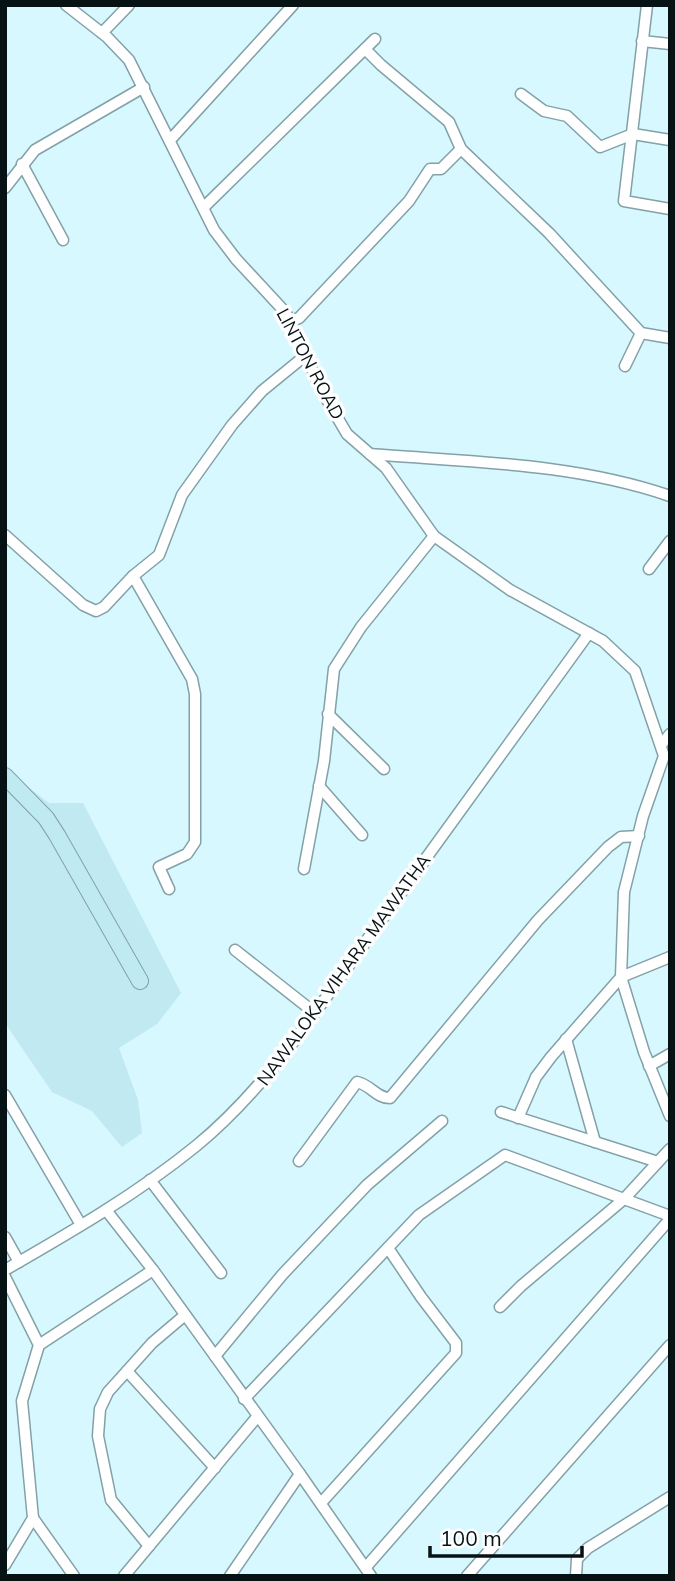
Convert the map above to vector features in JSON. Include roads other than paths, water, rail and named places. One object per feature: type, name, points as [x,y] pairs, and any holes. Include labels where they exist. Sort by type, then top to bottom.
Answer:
[{"type":"street","name":"LINTON ROAD","points":[[66,5],[102,33],[129,60],[171,139],[214,230],[286,313],[323,393],[347,434],[398,484],[434,536],[510,590],[603,641],[635,671],[660,745]]},
{"type":"street","points":[[102,33],[128,5]]},
{"type":"street","points":[[171,139],[293,5]]},
{"type":"street","points":[[647,5],[624,201],[670,209]]},
{"type":"street","points":[[204,207],[375,39]]},
{"type":"street","points":[[642,41],[670,44]]},
{"type":"street","points":[[365,49],[449,122],[461,149],[549,233],[641,333],[670,338]]},
{"type":"street","points":[[5,188],[35,150],[144,87]]},
{"type":"street","points":[[521,93],[544,111],[567,116],[600,147],[632,134],[670,140]]},
{"type":"street","points":[[290,321],[299,318],[409,201],[430,169],[441,169],[461,149]]},
{"type":"street","points":[[22,164],[63,240]]},
{"type":"street","points":[[625,366],[641,333]]},
{"type":"street","points":[[5,535],[83,605],[96,611],[104,607],[133,576],[159,555],[183,495],[232,425],[262,391],[306,355]]},
{"type":"street","points":[[370,454],[560,471],[605,478],[670,496]]},
{"type":"street","points":[[304,869],[324,761],[334,669],[361,627],[434,536]]},
{"type":"street","points":[[649,569],[670,541]]},
{"type":"street","points":[[133,576],[192,679],[195,694],[195,842],[187,854],[159,867],[169,889]]},
{"type":"street","name":"NAWALOKA VIHARA MAWATHA","points":[[5,1270],[106,1210],[150,1180],[197,1145],[254,1090],[314,1013],[589,633]]},
{"type":"street","points":[[328,714],[384,769]]},
{"type":"street","points":[[668,1108],[649,1066],[621,977],[624,892],[643,816],[664,756],[660,745],[670,734]]},
{"type":"street","points":[[5,776],[46,818],[140,981]]},
{"type":"street","points":[[319,786],[362,835]]},
{"type":"street","points":[[299,1161],[357,1082],[365,1084],[381,1098],[390,1098],[538,920],[608,847],[621,837],[639,835]]},
{"type":"street","points":[[234,950],[314,1013]]},
{"type":"street","points":[[518,1118],[536,1077],[621,977],[670,957]]},
{"type":"street","points":[[566,1039],[596,1142]]},
{"type":"street","points":[[649,1066],[670,1054]]},
{"type":"street","points":[[5,1095],[81,1225]]},
{"type":"street","points":[[500,1112],[658,1162]]},
{"type":"street","points":[[215,1356],[282,1275],[367,1185],[442,1121]]},
{"type":"street","points":[[500,1307],[624,1199],[670,1149]]},
{"type":"street","points":[[106,1210],[153,1270],[257,1418],[369,1571],[670,1217],[505,1155],[419,1215],[244,1399]]},
{"type":"street","points":[[150,1180],[221,1273]]},
{"type":"street","points":[[5,1237],[19,1262]]},
{"type":"street","points":[[321,1503],[456,1353],[456,1343],[388,1248]]},
{"type":"street","points":[[74,1576],[33,1518],[22,1401],[39,1345],[153,1270]]},
{"type":"street","points":[[5,1277],[39,1345]]},
{"type":"street","points":[[149,1545],[111,1500],[98,1436],[100,1409],[108,1392],[152,1343],[185,1315]]},
{"type":"street","points":[[467,1576],[670,1345]]},
{"type":"street","points":[[127,1371],[215,1468]]},
{"type":"street","points":[[124,1576],[257,1418]]},
{"type":"street","points":[[235,1574],[300,1474]]},
{"type":"street","points":[[576,1576],[577,1559],[588,1548],[670,1497]]},
{"type":"street","points":[[5,1565],[33,1518]]}]
